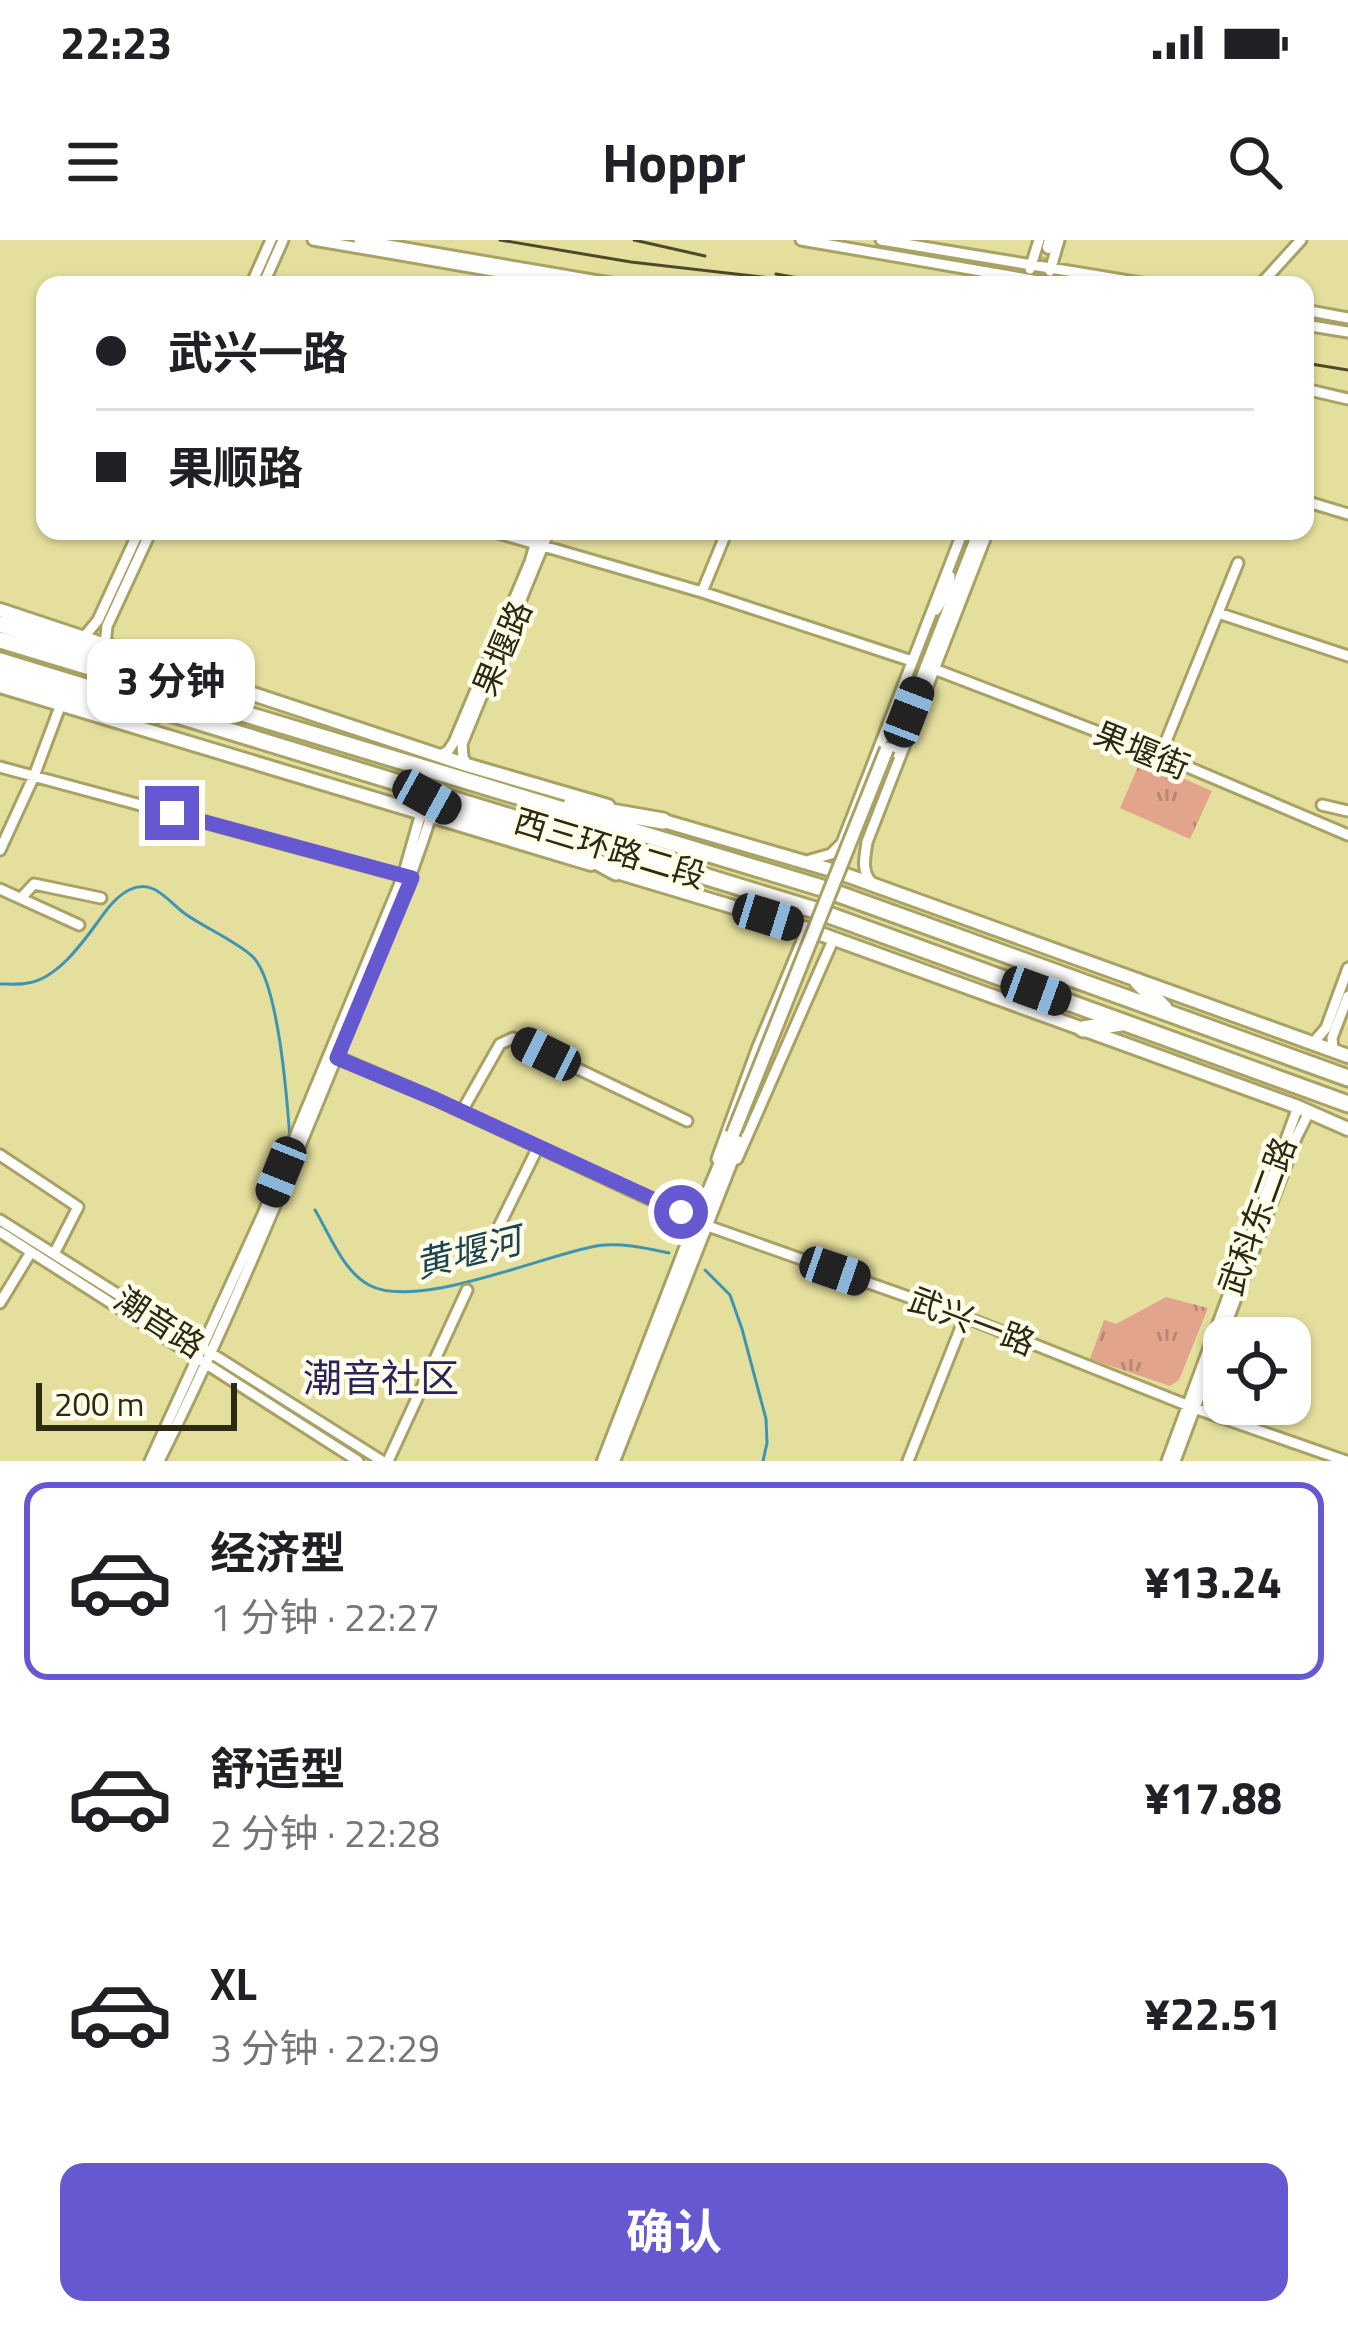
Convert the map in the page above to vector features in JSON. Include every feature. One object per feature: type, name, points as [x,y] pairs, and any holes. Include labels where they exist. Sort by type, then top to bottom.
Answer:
[{"type":"highway","points":[[0,624],[83,644],[185,697]]},
{"type":"highway","name":"西三环路二段","points":[[0,640],[822,888],[1348,1078]]},
{"type":"highway","name":"西三环路二段","points":[[1,675],[176,715],[815,910],[1347,1104]]},
{"type":"highway","points":[[401,784],[452,812],[579,852],[616,872]]},
{"type":"highway","points":[[498,791],[663,821]]},
{"type":"highway","points":[[1138,982],[1171,1014]]},
{"type":"highway","points":[[1083,1029],[1124,1023]]},
{"type":"main road","points":[[604,1461],[976,540]]},
{"type":"main road","points":[[0,610],[83,644],[105,645],[467,765],[799,860],[1348,1056]]},
{"type":"main road","points":[[1,675],[61,704],[834,938],[1348,1129]]},
{"type":"main road","points":[[613,1461],[701,1222]]},
{"type":"street","points":[[255,276],[271,240]]},
{"type":"street","points":[[267,276],[283,240]]},
{"type":"street","points":[[314,240],[523,276]]},
{"type":"street","points":[[359,240],[566,276]]},
{"type":"street","points":[[801,240],[1011,276]]},
{"type":"street","points":[[881,240],[1099,276]]},
{"type":"street","points":[[1268,276],[1301,240]]},
{"type":"street","points":[[1029,276],[1048,242]]},
{"type":"street","points":[[1048,242],[1049,276]]},
{"type":"street","points":[[1314,312],[1348,318]]},
{"type":"street","points":[[1314,326],[1348,332]]},
{"type":"street","points":[[1314,389],[1348,396]]},
{"type":"street","points":[[1314,504],[1348,514]]},
{"type":"street","points":[[83,644],[135,540]]},
{"type":"street","points":[[105,645],[107,626],[147,540]]},
{"type":"street","points":[[520,540],[702,592],[912,661]]},
{"type":"street","name":"果堰路","points":[[467,765],[462,744],[540,540]]},
{"type":"street","name":"果堰路","points":[[439,756],[454,742],[544,540]]},
{"type":"street","points":[[702,592],[723,540]]},
{"type":"street","points":[[799,860],[822,858],[842,843],[959,540]]},
{"type":"street","points":[[875,886],[866,874],[867,842],[972,571],[978,540]]},
{"type":"street","points":[[946,641],[952,559]]},
{"type":"street","points":[[1160,756],[1238,563]]},
{"type":"street","points":[[924,630],[972,571]]},
{"type":"street","points":[[1218,613],[1348,656]]},
{"type":"street","name":"果堰街","points":[[934,669],[1160,756],[1348,836]]},
{"type":"street","points":[[0,850],[61,704]]},
{"type":"street","points":[[0,767],[408,877]]},
{"type":"street","points":[[1322,805],[1348,811]]},
{"type":"street","points":[[159,1461],[281,1196],[408,877],[426,814]]},
{"type":"street","points":[[149,1461],[205,1357],[408,877]]},
{"type":"street","points":[[21,898],[34,884],[101,898]]},
{"type":"street","points":[[0,889],[79,925]]},
{"type":"street","points":[[715,1190],[725,1131],[807,929]]},
{"type":"street","points":[[715,1190],[748,1139],[834,938]]},
{"type":"street","points":[[1313,1043],[1326,1028],[1348,968]]},
{"type":"street","points":[[1333,1051],[1332,1038],[1348,996]]},
{"type":"street","points":[[461,1111],[500,1044],[513,1038],[687,1121]]},
{"type":"street","name":"武兴一路","points":[[337,1058],[701,1222],[1346,1461]]},
{"type":"street","name":"武科东二路","points":[[1171,1461],[1304,1110]]},
{"type":"street","points":[[482,1259],[538,1147]]},
{"type":"street","points":[[0,1155],[78,1207],[54,1254]]},
{"type":"street","name":"潮音路","points":[[0,1220],[358,1461]]},
{"type":"street","name":"潮音路","points":[[0,1232],[385,1461]]},
{"type":"street","points":[[0,1303],[31,1252]]},
{"type":"street","points":[[385,1461],[467,1290]]},
{"type":"street","points":[[908,1461],[965,1317]]},
{"type":"green space","points":[[1141,760],[1212,791],[1190,839],[1120,808]]},
{"type":"green space","points":[[1166,1297],[1208,1308],[1179,1380],[1170,1386],[1090,1359],[1104,1320],[1116,1324]]},
{"type":"waterway","name":"黄堰河","points":[[0,984],[38,980],[58,968],[129,890],[145,887],[159,892],[248,952],[263,972],[280,1044],[290,1139]]},
{"type":"waterway","name":"黄堰河","points":[[315,1210],[352,1271],[369,1285],[390,1291],[447,1287],[596,1246],[624,1245],[669,1253]]},
{"type":"waterway","name":"黄堰河","points":[[705,1270],[730,1295],[742,1329],[766,1419],[763,1461]]},
{"type":"tunnel","points":[[1037,276],[1045,246]]},
{"type":"railway","points":[[500,240],[753,276]]},
{"type":"railway","points":[[634,240],[705,256]]},
{"type":"railway","points":[[776,274],[787,276]]},
{"type":"railway","points":[[1314,364],[1348,370]]},
{"type":"district","name":"潮音社区","points":[[381,1378]]},
{"type":"route","points":[[172,813],[412,878],[337,1058],[681,1212]]}]
